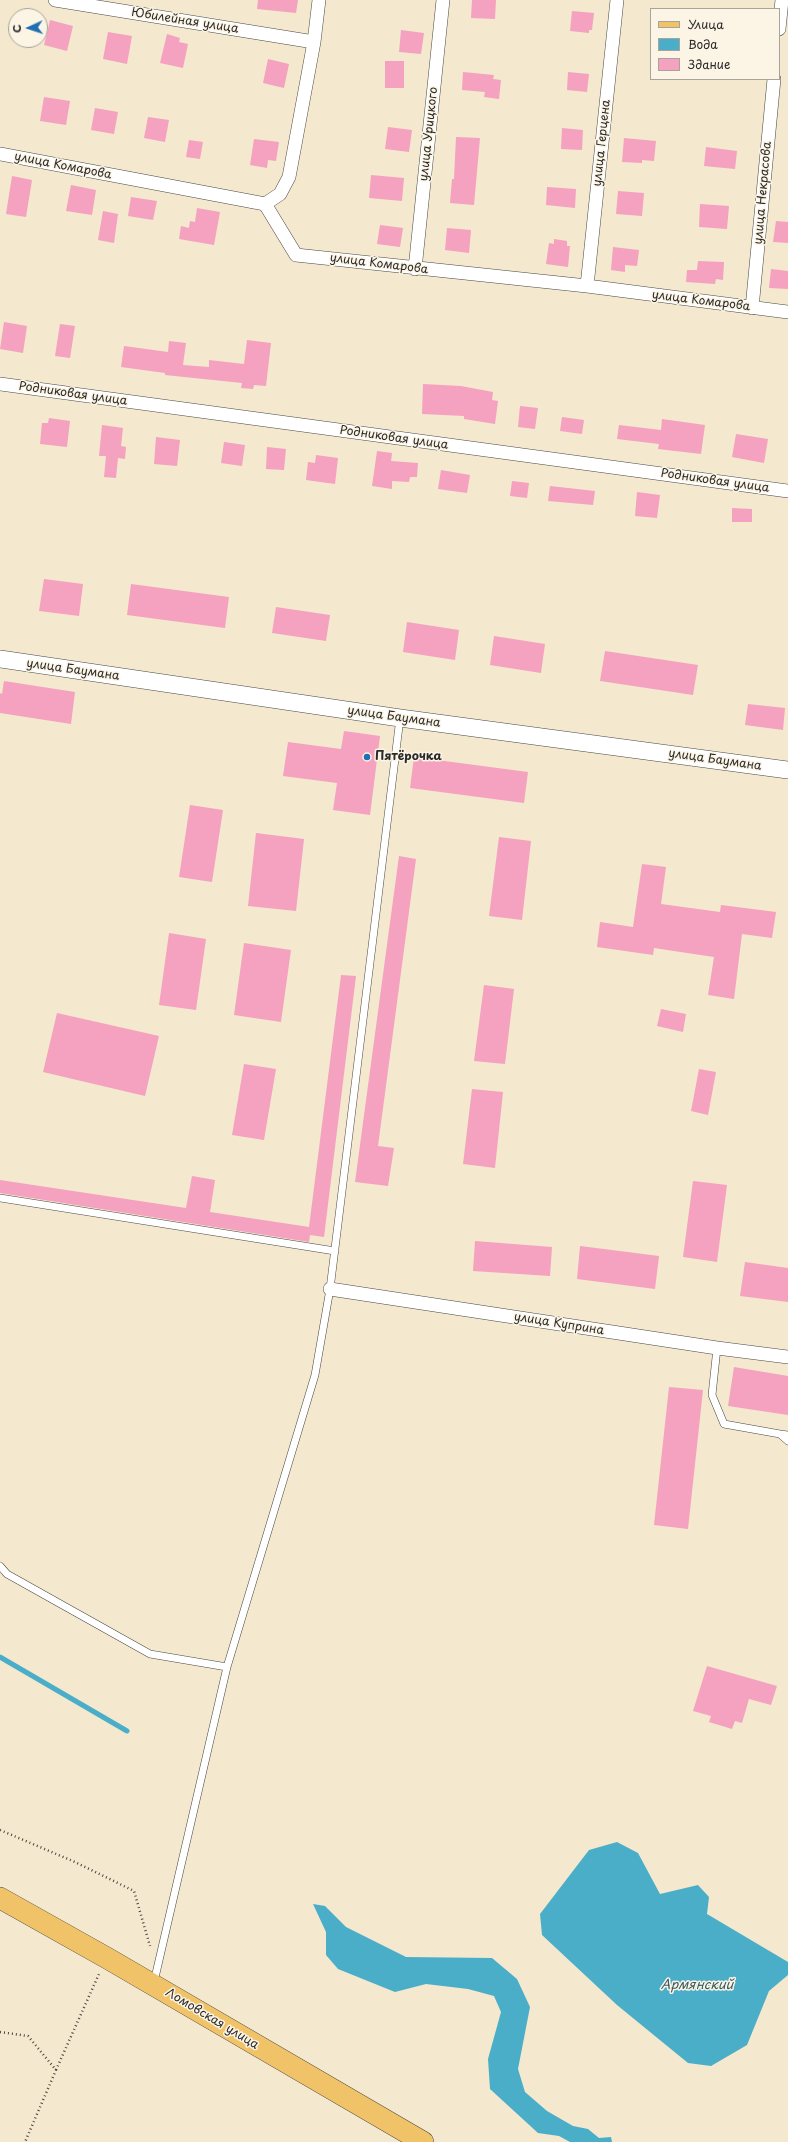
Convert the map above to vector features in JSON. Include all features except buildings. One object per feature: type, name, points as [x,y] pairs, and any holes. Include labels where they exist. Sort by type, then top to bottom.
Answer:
[{"type":"main road","name":"Ломовская улица","points":[[0,1898],[107,1958],[155,1977],[423,2142]]},
{"type":"street","name":"Юбилейная улица","points":[[56,0],[314,42]]},
{"type":"street","points":[[266,204],[280,194],[290,177],[314,42],[319,0]]},
{"type":"street","name":"улица Урицкого","points":[[415,269],[443,0]]},
{"type":"street","name":"улица Герцена","points":[[587,286],[617,0]]},
{"type":"street","points":[[780,19],[782,0]]},
{"type":"street","name":"улица Некрасова","points":[[752,308],[774,80]]},
{"type":"street","name":"улица Комарова","points":[[0,154],[266,204],[296,254],[415,269],[587,286],[788,312]]},
{"type":"street","name":"Родниковая улица","points":[[0,384],[788,491]]},
{"type":"street","name":"улица Баумана","points":[[0,659],[400,718],[788,770]]},
{"type":"street","name":"улица Куприна","points":[[330,1289],[717,1348],[788,1357]]},
{"type":"lane","points":[[155,1977],[227,1667],[315,1375],[335,1251],[400,718]]},
{"type":"lane","points":[[0,1198],[335,1251]]},
{"type":"lane","points":[[717,1348],[712,1395],[724,1424],[788,1435]]},
{"type":"lane","points":[[780,1434],[788,1441]]},
{"type":"lane","points":[[0,1566],[7,1574],[150,1654],[227,1667]]},
{"type":"path","points":[[0,1830],[75,1862],[134,1891],[155,1977]]},
{"type":"path","points":[[25,2142],[107,1958]]},
{"type":"path","points":[[0,2032],[28,2036],[56,2070]]},
{"type":"water","name":"Армянский","points":[[617,1842],[638,1853],[660,1894],[698,1885],[709,1897],[707,1914],[788,1962],[788,1975],[769,1991],[747,2045],[711,2066],[688,2063],[617,2005],[542,1935],[540,1914],[589,1850]]},
{"type":"water","points":[[313,1904],[325,1906],[346,1927],[406,1957],[492,1958],[517,1979],[530,2007],[518,2069],[525,2092],[547,2111],[573,2126],[588,2129],[599,2138],[611,2137],[612,2142],[570,2142],[559,2136],[538,2133],[490,2089],[488,2059],[501,2012],[494,1996],[468,1989],[426,1984],[395,1992],[338,1969],[326,1955],[326,1932]]},
{"type":"waterway","points":[[0,1657],[127,1731]]},
{"type":"place","name":"Пятёрочка","points":[[367,757]]}]
